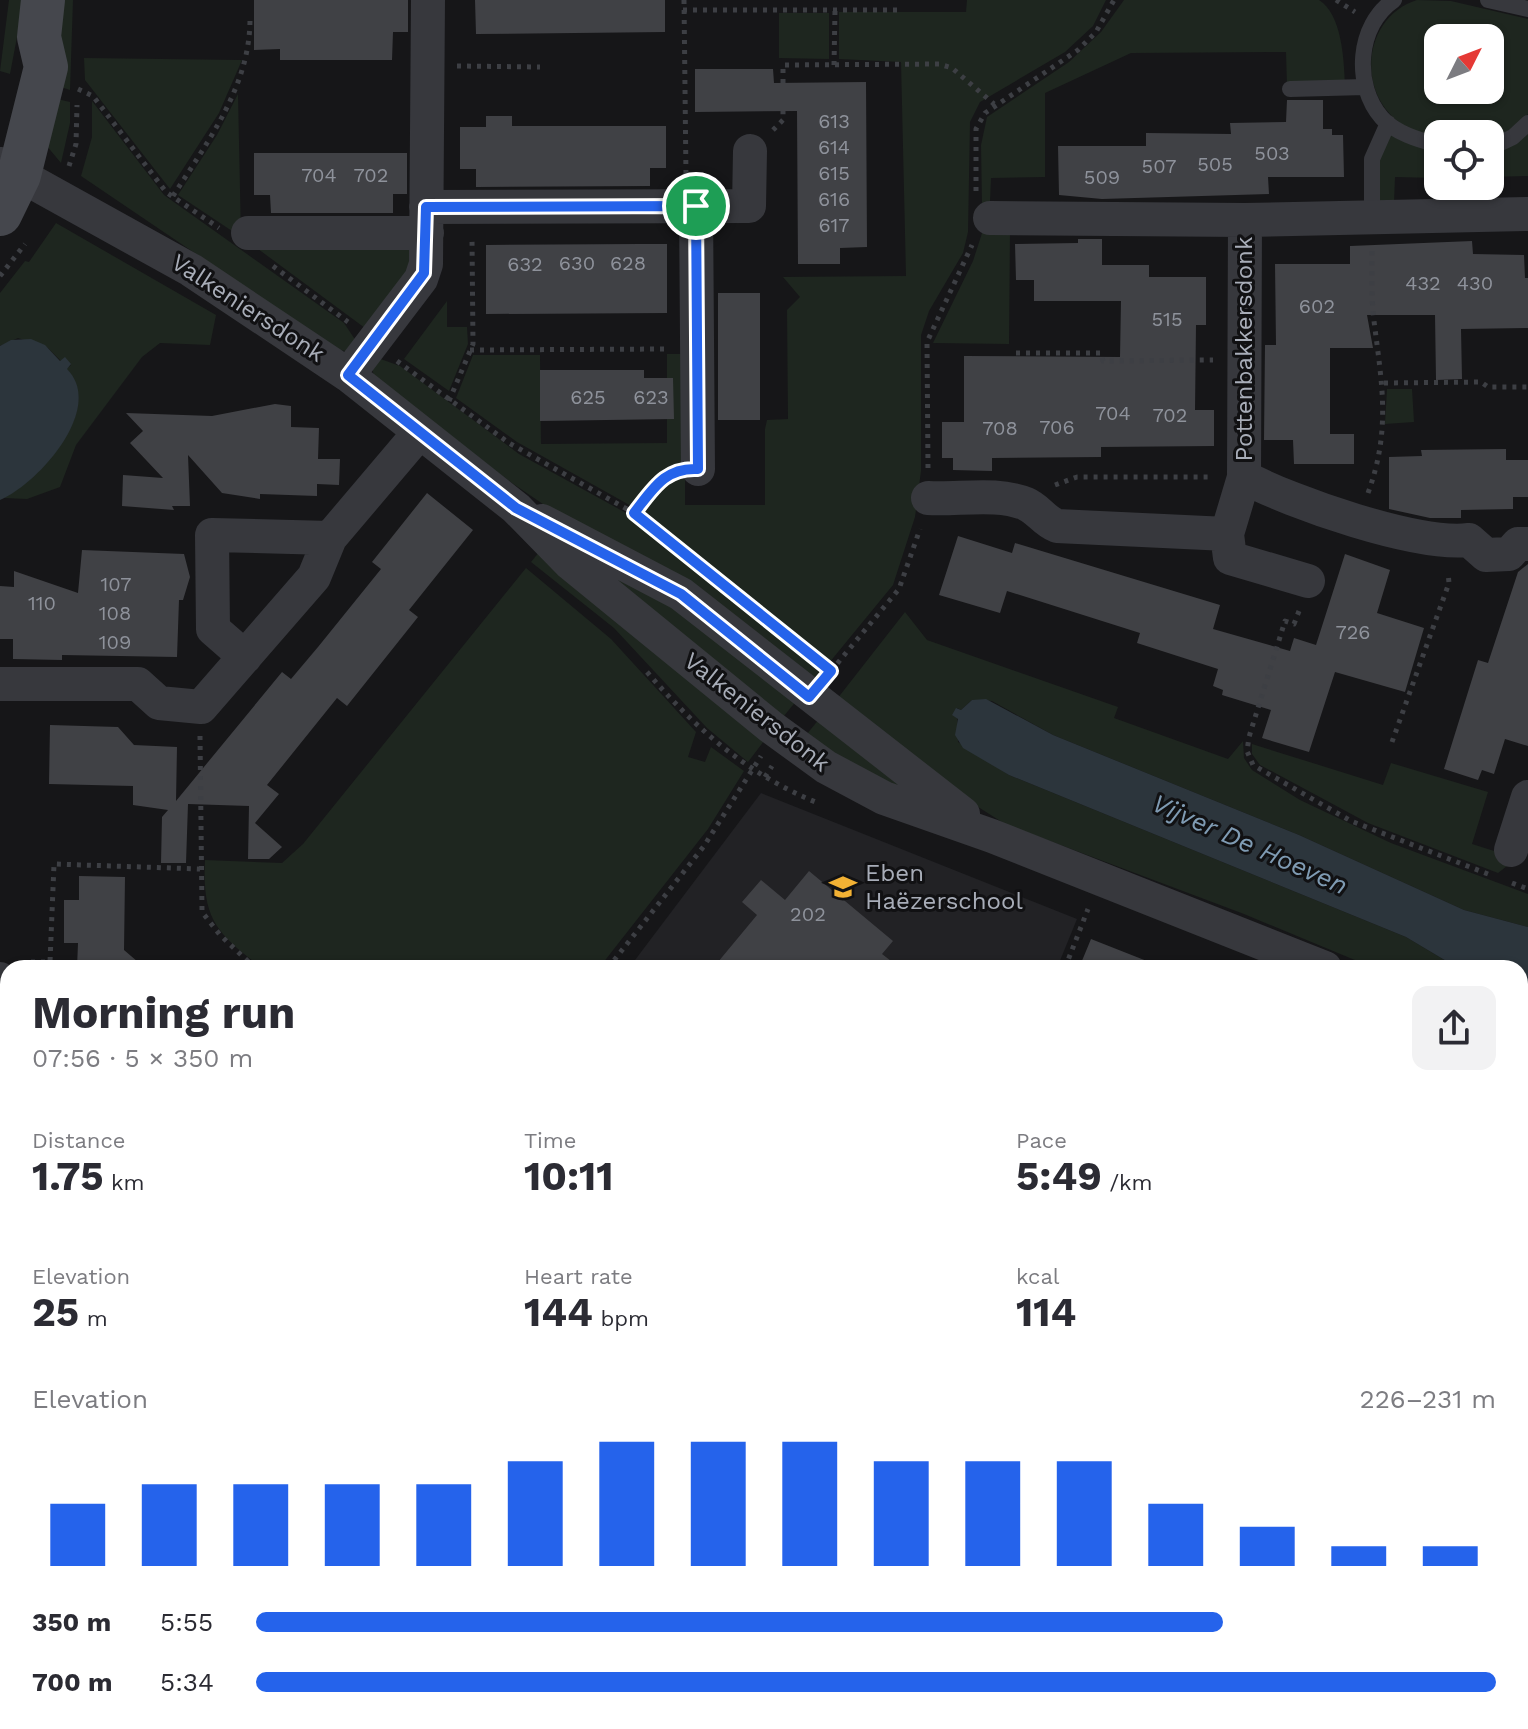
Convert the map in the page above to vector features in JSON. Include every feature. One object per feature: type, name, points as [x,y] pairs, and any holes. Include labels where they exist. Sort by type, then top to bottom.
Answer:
[{"type":"street","points":[[348,375],[421,279],[426,264],[428,0]]},
{"type":"street","points":[[0,214],[6,159],[46,67],[41,18]]},
{"type":"street","points":[[247,242],[427,220],[472,206],[749,206],[750,151]]},
{"type":"street","name":"Valkeniersdonk","points":[[6,159],[278,324],[348,375],[516,508],[570,563],[779,733],[826,767],[867,790],[1305,960]]},
{"type":"street","points":[[691,206],[698,469]]},
{"type":"street","name":"Pottenbakkersdonk","points":[[980,218],[1245,220],[1528,214]]},
{"type":"street","name":"Pottenbakkersdonk","points":[[1227,534],[1244,477],[1245,220]]},
{"type":"street","points":[[0,684],[138,684],[159,703],[201,707],[314,577],[330,538],[419,433]]},
{"type":"street","name":"Pottenbakkersdonk","points":[[1244,477],[1271,491],[1359,519],[1447,543],[1469,540],[1486,555],[1509,554],[1518,544],[1528,544]]},
{"type":"street","points":[[928,498],[1014,500],[1057,526],[1227,534],[1230,558],[1308,581]]},
{"type":"street","name":"Valkeniersdonk","points":[[516,508],[681,594],[809,697],[992,836]]},
{"type":"street","points":[[245,657],[213,629],[212,535],[330,538]]},
{"type":"street","points":[[1504,864],[1528,797]]},
{"type":"lane","points":[[1394,0],[1380,13],[1368,34],[1363,55],[1365,87],[1373,106],[1388,123],[1424,141]]},
{"type":"lane","points":[[1488,0],[1528,9]]},
{"type":"lane","points":[[1290,89],[1365,87]]},
{"type":"lane","points":[[1372,217],[1372,159],[1388,123]]},
{"type":"lane","points":[[1504,141],[1528,123]]},
{"type":"path","points":[[684,0],[691,206]]},
{"type":"path","points":[[809,697],[899,589],[928,498],[927,342],[971,248],[980,218],[976,129],[994,104],[1078,50],[1096,32],[1114,0]]},
{"type":"path","points":[[683,10],[898,10]]},
{"type":"path","points":[[834,65],[835,10]]},
{"type":"path","points":[[173,196],[212,135],[240,80],[248,53],[250,19]]},
{"type":"path","points":[[783,83],[783,65],[946,65],[994,104]]},
{"type":"path","points":[[427,66],[540,67]]},
{"type":"path","points":[[77,89],[93,96],[173,196],[247,242],[449,401],[509,443],[634,513],[709,571]]},
{"type":"path","points":[[449,401],[470,350],[472,206]]},
{"type":"path","points":[[1359,519],[1381,458],[1384,383],[1373,318],[1372,217]]},
{"type":"path","points":[[470,350],[696,349]]},
{"type":"path","points":[[1016,353],[1101,353],[1103,361],[1243,360]]},
{"type":"path","points":[[1384,383],[1481,382],[1488,387],[1528,387]]},
{"type":"path","points":[[634,513],[667,474],[678,469],[698,469]]},
{"type":"path","points":[[1035,510],[1052,488],[1071,478],[1244,477]]},
{"type":"path","points":[[1392,742],[1449,583],[1447,543]]},
{"type":"path","points":[[1308,581],[1294,624],[1285,621],[1247,743],[1249,759],[1260,771],[1351,821],[1504,864]]},
{"type":"path","points":[[821,662],[831,671]]},
{"type":"path","points":[[201,707],[202,912],[220,935],[247,960]]},
{"type":"path","points":[[614,960],[704,846],[779,733]]},
{"type":"path","points":[[50,960],[54,864],[200,869]]},
{"type":"path","points":[[1068,960],[1089,908]]},
{"type":"shaded area","points":[[9,0],[24,0],[10,74],[0,71]]},
{"type":"shaded area","points":[[60,0],[73,0],[70,90],[55,85]]},
{"type":"shaded area","points":[[967,0],[1106,0],[1093,26],[1065,52],[980,102],[970,122],[968,232],[963,253],[929,311],[921,335],[921,471],[915,517],[893,585],[829,663],[640,512],[667,480],[685,473],[685,505],[765,505],[765,429],[767,420],[788,419],[787,310],[800,297],[783,277],[906,276],[901,62],[839,59],[839,12],[966,12]]},
{"type":"shaded area","points":[[1124,0],[1319,0],[1327,7],[1337,26],[1345,85],[1287,86],[1286,52],[1131,53],[1045,93],[1045,177],[991,178],[990,202],[982,205],[981,145],[987,117],[1069,62],[1101,32]]},
{"type":"shaded area","points":[[1417,0],[1451,1],[1528,19],[1528,114],[1504,134],[1504,120],[1424,120],[1424,135],[1399,123],[1379,98],[1371,65],[1373,49],[1388,19]]},
{"type":"shaded area","points":[[779,13],[829,13],[829,59],[779,58]]},
{"type":"shaded area","points":[[84,58],[242,60],[219,113],[170,189],[85,80]]},
{"type":"shaded area","points":[[238,94],[241,237],[178,195],[217,135]]},
{"type":"shaded area","points":[[53,98],[70,102],[70,123],[61,163],[46,145]]},
{"type":"shaded area","points":[[92,101],[164,195],[344,323],[358,344],[346,351],[338,350],[81,176],[92,137]]},
{"type":"shaded area","points":[[1528,130],[1528,176],[1504,177],[1504,145]]},
{"type":"shaded area","points":[[1390,134],[1424,146],[1424,178],[1395,177],[1394,203],[1380,204],[1380,157]]},
{"type":"shaded area","points":[[56,223],[216,315],[210,345],[160,343],[142,357],[76,445],[60,487],[27,499],[4,498],[34,476],[50,459],[73,422],[78,403],[76,385],[66,369],[71,365],[61,361],[48,348],[18,338],[0,346],[0,293],[25,261],[29,262]]},
{"type":"shaded area","points":[[983,230],[1010,230],[1009,344],[933,343],[973,261]]},
{"type":"shaded area","points":[[399,245],[420,253],[369,331],[254,246]]},
{"type":"shaded area","points":[[447,301],[447,327],[467,327],[468,344],[449,391],[404,359]]},
{"type":"shaded area","points":[[667,354],[684,354],[685,463],[662,472],[633,507],[517,442],[456,398],[473,355],[540,355],[541,444],[667,443]]},
{"type":"shaded area","points":[[375,357],[400,366],[519,454],[637,519],[823,669],[809,685],[512,483],[375,378],[372,369]]},
{"type":"shaded area","points":[[1387,389],[1412,389],[1414,422],[1385,424]]},
{"type":"shaded area","points":[[540,551],[767,737],[748,762],[707,728],[614,628],[531,562]]},
{"type":"shaded area","points":[[585,554],[647,585],[797,700],[779,722]]},
{"type":"shaded area","points":[[526,568],[611,639],[696,732],[688,757],[705,762],[711,747],[744,771],[708,829],[605,960],[252,960],[233,945],[215,923],[206,897],[205,860],[282,863],[303,844]]},
{"type":"shaded area","points":[[905,612],[927,640],[1118,707],[1114,718],[1228,759],[1243,741],[1244,758],[1252,770],[1300,800],[1391,843],[1528,894],[1528,927],[1464,910],[1299,835],[1053,735],[992,701],[972,700],[961,710],[957,708],[958,742],[1009,775],[1406,937],[1445,960],[1355,960],[1244,914],[1005,824],[942,784],[837,699]]},
{"type":"shaded area","points":[[820,718],[908,791],[802,740]]},
{"type":"shaded area","points":[[1252,744],[1383,785],[1391,763],[1488,792],[1472,844],[1510,856],[1507,866],[1498,873],[1368,823],[1260,765],[1252,754]]},
{"type":"shaded area","name":"Eben Haëzerschool","points":[[761,793],[1077,919],[1060,960],[635,960]]},
{"type":"water","points":[[31,339],[45,345],[60,361],[65,357],[71,364],[67,369],[77,385],[78,404],[73,423],[48,462],[32,478],[0,500],[0,346],[11,340]]},
{"type":"water","name":"Vijver De Hoeven","points":[[986,699],[1053,735],[1299,835],[1464,910],[1528,927],[1528,960],[1445,960],[1406,937],[1009,775],[963,748],[955,735],[958,719],[952,715],[956,708],[961,710],[972,700]]},
{"type":"building","points":[[254,0],[408,0],[408,32],[393,32],[392,60],[280,60],[280,49],[254,50]]},
{"type":"building","points":[[475,0],[665,0],[665,32],[476,34]]},
{"type":"building","points":[[695,69],[773,69],[774,83],[866,82],[867,247],[840,248],[840,264],[798,264],[797,111],[695,112]]},
{"type":"building","points":[[1287,100],[1323,100],[1323,129],[1332,129],[1332,135],[1343,135],[1344,177],[1268,177],[1269,194],[1102,199],[1059,195],[1058,146],[1146,146],[1146,133],[1231,134],[1230,123],[1286,122]]},
{"type":"building","points":[[486,116],[512,116],[512,126],[666,126],[666,168],[650,168],[650,186],[476,187],[476,169],[460,169],[460,127],[486,127]]},
{"type":"building","points":[[254,153],[407,153],[407,194],[393,194],[393,213],[271,213],[270,195],[254,195]]},
{"type":"building","points":[[1078,239],[1102,239],[1102,265],[1149,265],[1149,277],[1206,277],[1206,325],[1196,325],[1195,410],[1214,410],[1214,446],[1101,447],[1101,457],[992,458],[992,471],[953,470],[953,458],[942,458],[942,422],[964,422],[964,356],[1120,357],[1121,301],[1034,301],[1034,280],[1016,280],[1015,244],[1078,243]]},
{"type":"building","points":[[1472,241],[1473,254],[1524,255],[1525,278],[1528,278],[1528,328],[1461,329],[1462,379],[1436,380],[1435,315],[1367,315],[1373,348],[1330,348],[1330,434],[1354,434],[1354,464],[1294,464],[1293,440],[1264,440],[1265,345],[1276,345],[1275,264],[1350,264],[1350,246]]},
{"type":"building","points":[[667,244],[667,313],[486,314],[486,245]]},
{"type":"building","points":[[718,293],[760,293],[760,420],[718,420]]},
{"type":"building","points":[[540,370],[644,370],[644,378],[673,378],[674,419],[540,421]]},
{"type":"building","points":[[275,404],[291,406],[291,427],[319,428],[318,459],[340,459],[339,485],[317,484],[317,496],[260,494],[260,499],[222,493],[188,455],[190,506],[172,506],[174,510],[122,506],[123,475],[163,478],[130,443],[143,431],[126,413],[212,416]]},
{"type":"building","points":[[1506,449],[1506,460],[1528,460],[1528,497],[1513,497],[1513,509],[1461,510],[1461,518],[1430,518],[1389,509],[1389,457],[1422,456],[1421,450]]},
{"type":"building","points":[[427,493],[473,530],[409,610],[418,617],[347,706],[337,698],[267,785],[279,794],[255,823],[282,847],[269,859],[248,859],[249,806],[188,804],[186,863],[161,863],[162,817],[168,810],[133,805],[133,786],[49,784],[50,725],[118,727],[134,745],[177,747],[176,801],[282,672],[291,679],[318,647],[381,569],[372,562]]},
{"type":"building","points":[[958,536],[1012,553],[1015,543],[1220,605],[1213,629],[1290,651],[1294,638],[1316,645],[1345,554],[1390,570],[1377,613],[1424,628],[1405,692],[1335,672],[1309,752],[1262,738],[1271,710],[1222,695],[1223,690],[1213,686],[1218,669],[1137,643],[1140,633],[1007,591],[1000,613],[939,595]]},
{"type":"building","points":[[82,550],[184,554],[190,577],[183,600],[179,600],[177,657],[62,655],[62,660],[13,659],[13,639],[0,639],[0,586],[14,587],[14,571],[78,593]]},
{"type":"building","points":[[1528,564],[1528,746],[1505,739],[1494,774],[1482,770],[1478,780],[1444,769],[1478,660],[1488,663],[1518,572]]},
{"type":"building","points":[[809,871],[893,941],[882,954],[890,960],[720,960],[757,915],[742,902],[761,880],[785,900]]},
{"type":"building","points":[[79,876],[125,877],[124,950],[136,960],[77,960],[78,943],[64,943],[64,900],[79,900]]},
{"type":"building","points":[[1091,939],[1144,960],[1082,960]]},
{"type":"place","name":"Eben Haëzerschool","points":[[843,887]]},
{"type":"route","points":[[696,206],[698,469],[684,468],[667,474],[634,513],[831,671],[809,697],[681,594],[516,508],[348,375],[424,273],[426,207],[696,206]]}]
